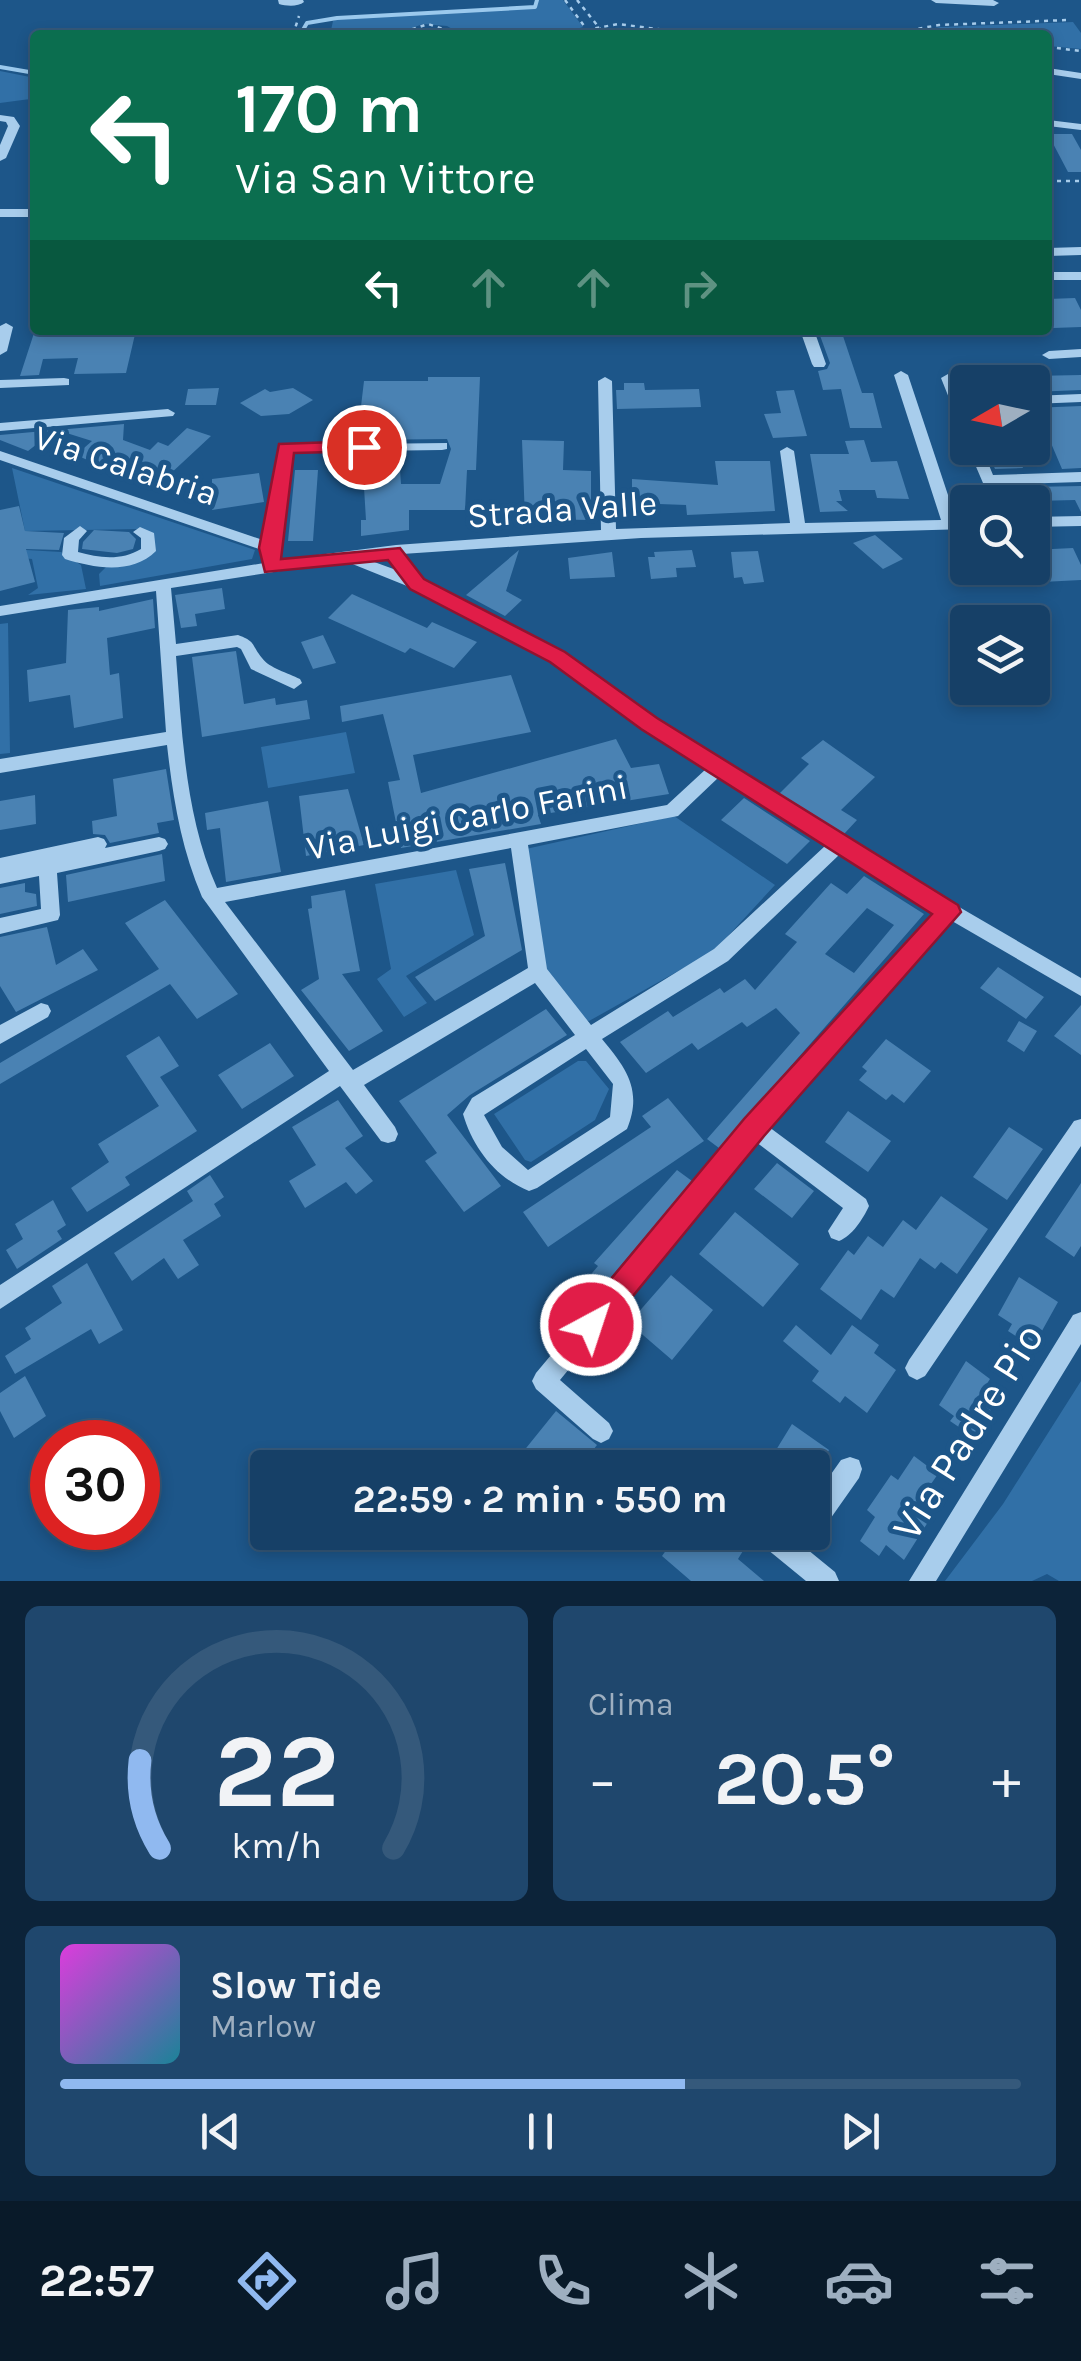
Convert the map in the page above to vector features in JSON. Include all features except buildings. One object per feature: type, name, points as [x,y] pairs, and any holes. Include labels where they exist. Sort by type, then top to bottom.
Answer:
[{"type":"street","points":[[936,0],[994,4]]},
{"type":"street","points":[[283,7],[299,7]]},
{"type":"street","points":[[1052,72],[1081,76]]},
{"type":"street","points":[[0,118],[10,119],[14,126],[0,158]]},
{"type":"street","points":[[1052,124],[1081,128]]},
{"type":"street","points":[[0,212],[30,213]]},
{"type":"street","points":[[1052,252],[1081,250]]},
{"type":"street","points":[[1052,276],[1081,276]]},
{"type":"street","points":[[0,351],[6,327]]},
{"type":"street","points":[[809,335],[818,364]]},
{"type":"street","points":[[1049,356],[1081,354]]},
{"type":"street","points":[[900,375],[950,524]]},
{"type":"street","points":[[948,378],[950,383]]},
{"type":"street","points":[[0,384],[64,382]]},
{"type":"street","points":[[605,382],[609,535]]},
{"type":"street","points":[[1050,399],[1081,398]]},
{"type":"street","points":[[0,428],[168,413]]},
{"type":"street","points":[[272,567],[269,548],[286,448],[442,446]]},
{"type":"street","points":[[787,451],[798,527]]},
{"type":"street","name":"Via Calabria","points":[[0,455],[269,548]]},
{"type":"street","points":[[982,465],[988,480],[1081,477]]},
{"type":"street","points":[[1004,479],[1006,485]]},
{"type":"street","points":[[1050,522],[1081,521]]},
{"type":"street","name":"Strada Valle","points":[[0,611],[272,567],[393,552],[609,535],[950,524]]},
{"type":"street","points":[[69,538],[70,555],[94,560],[141,558],[150,542],[140,532]]},
{"type":"street","points":[[393,552],[417,584]]},
{"type":"street","points":[[346,557],[417,584],[558,657],[718,768],[838,844],[1081,988]]},
{"type":"street","points":[[94,560],[95,596]]},
{"type":"street","points":[[164,586],[176,736],[196,870],[211,897],[388,1134]]},
{"type":"street","points":[[169,651],[238,641],[247,645],[257,665],[294,683]]},
{"type":"street","points":[[0,766],[176,736]]},
{"type":"street","name":"Via Luigi Carlo Farini","points":[[211,897],[672,811],[718,768]]},
{"type":"street","points":[[0,864],[138,836]]},
{"type":"street","points":[[519,842],[538,972],[590,1039],[623,1084],[620,1122],[529,1181],[518,1178],[475,1125],[473,1114],[479,1105],[590,1039],[751,931],[838,844]]},
{"type":"street","points":[[0,878],[159,844]]},
{"type":"street","points":[[0,926],[51,915],[47,868]]},
{"type":"street","points":[[601,1431],[544,1382],[754,1128],[949,912]]},
{"type":"street","points":[[0,1298],[348,1078],[538,972]]},
{"type":"street","points":[[0,1035],[42,1011]]},
{"type":"street","points":[[754,1128],[858,1206],[840,1231]]},
{"type":"street","points":[[918,1368],[1081,1128]]},
{"type":"street","name":"Via Padre Pio","points":[[922,1581],[1081,1323]]},
{"type":"street","points":[[830,1498],[850,1469]]},
{"type":"street","points":[[804,1550],[826,1581]]},
{"type":"path","points":[[564,0],[585,27]]},
{"type":"path","points":[[577,0],[600,30]]},
{"type":"path","points":[[910,30],[938,25],[1068,20]]},
{"type":"path","points":[[404,30],[431,24],[447,30]]},
{"type":"path","points":[[576,30],[596,26],[673,30]]},
{"type":"path","points":[[1052,47],[1081,50]]},
{"type":"path","points":[[1052,181],[1081,181]]},
{"type":"shaded area","points":[[538,0],[563,0],[583,27],[454,30],[423,24],[407,30],[331,30],[333,21],[338,19],[536,8]]},
{"type":"shaded area","points":[[1073,22],[1081,33],[1081,49],[1052,46],[1052,30],[924,30]]},
{"type":"shaded area","points":[[0,71],[30,77],[30,99],[0,103]]},
{"type":"shaded area","points":[[12,468],[255,550],[252,559],[100,586],[99,574],[106,567],[149,552],[139,529],[25,531]]},
{"type":"shaded area","points":[[26,550],[61,552],[81,565],[86,589],[28,595],[38,588],[32,559],[6,556]]},
{"type":"shaded area","points":[[8,623],[10,753],[0,754],[0,624]]},
{"type":"shaded area","points":[[346,732],[355,773],[268,788],[261,747]]},
{"type":"shaded area","points":[[674,816],[775,885],[714,951],[589,1021],[580,1018],[542,969],[526,849]]},
{"type":"shaded area","points":[[456,870],[474,935],[406,976],[427,1003],[404,1017],[377,979],[391,969],[375,884]]},
{"type":"shaded area","points":[[578,1061],[586,1061],[609,1089],[595,1120],[531,1162],[525,1160],[494,1114]]},
{"type":"shaded area","points":[[1081,1381],[1081,1581],[1059,1581],[1047,1574],[1032,1581],[945,1581],[1003,1504]]},
{"type":"waterway","points":[[303,30],[307,23],[337,18],[535,7],[537,0]]},
{"type":"waterway","points":[[0,67],[30,72]]},
{"type":"route","points":[[364,447],[286,448],[269,548],[272,567],[393,552],[417,584],[558,657],[649,724],[949,912],[754,1128],[591,1325]]}]
